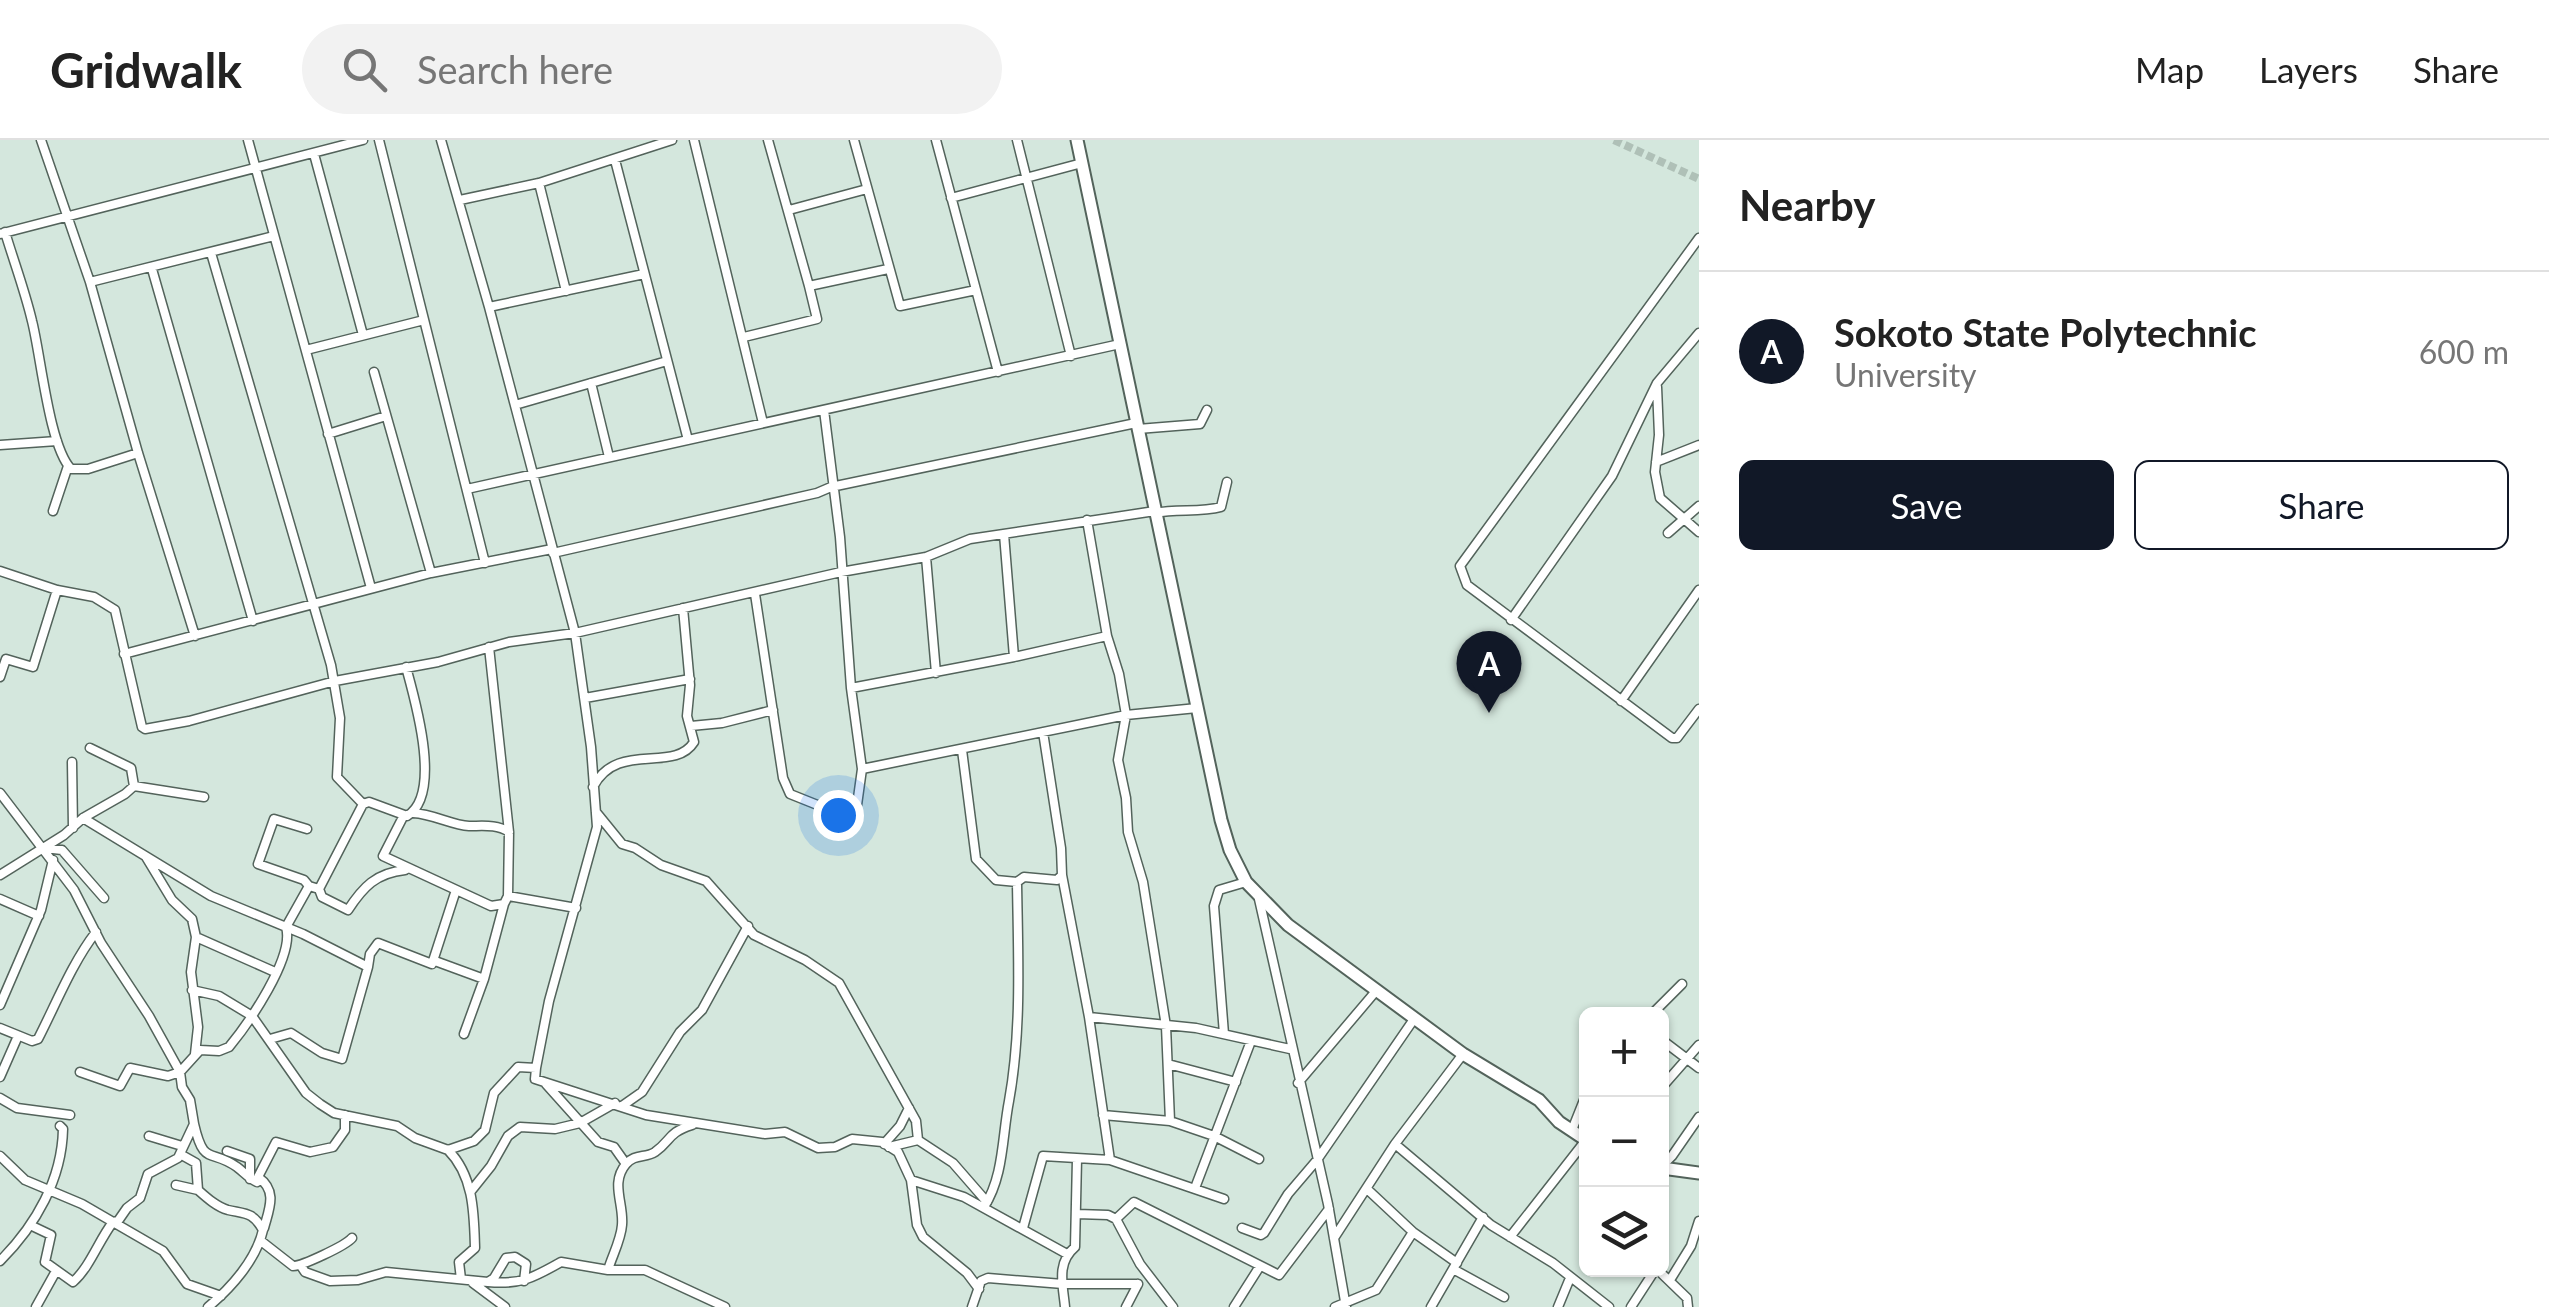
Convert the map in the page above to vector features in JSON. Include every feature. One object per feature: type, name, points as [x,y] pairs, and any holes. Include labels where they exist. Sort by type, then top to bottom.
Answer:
[{"type":"street","points":[[42,140],[90,282],[195,636]]},
{"type":"street","points":[[248,140],[371,588]]},
{"type":"street","points":[[138,453],[88,469],[71,470],[68,466],[57,442],[32,318],[3,233],[314,154],[328,144],[363,140]]},
{"type":"street","points":[[379,140],[485,562]]},
{"type":"street","points":[[441,140],[575,633],[592,747],[597,827],[549,1001],[535,1079],[670,1120],[765,1134],[786,1132],[818,1148],[836,1147],[852,1139],[886,1145],[918,1140],[953,1163],[986,1205]]},
{"type":"street","points":[[460,200],[538,183],[672,140]]},
{"type":"street","points":[[694,140],[763,423]]},
{"type":"street","points":[[744,337],[816,318],[768,140]]},
{"type":"street","points":[[854,140],[900,306],[976,290]]},
{"type":"street","points":[[936,140],[998,372]]},
{"type":"street","points":[[1016,140],[1070,356]]},
{"type":"street","points":[[1078,140],[1221,820],[1246,882],[1259,899],[1376,992],[1463,1054],[1538,1100],[1558,1122],[1579,1135]]},
{"type":"street","points":[[314,154],[364,336]]},
{"type":"street","points":[[615,160],[688,440]]},
{"type":"street","points":[[951,198],[1082,163]]},
{"type":"street","points":[[538,183],[566,291]]},
{"type":"street","points":[[789,210],[867,189]]},
{"type":"street","points":[[90,282],[274,236]]},
{"type":"street","points":[[1699,238],[1460,566],[1467,585],[1510,620],[1672,738],[1677,738],[1699,709]]},
{"type":"street","points":[[211,253],[335,681],[340,718],[337,777],[362,804]]},
{"type":"street","points":[[152,269],[253,620]]},
{"type":"street","points":[[810,286],[888,269]]},
{"type":"street","points":[[489,307],[644,274]]},
{"type":"street","points":[[306,350],[424,320]]},
{"type":"street","points":[[1510,620],[1612,476],[1657,383],[1699,333]]},
{"type":"street","points":[[467,488],[1120,344]]},
{"type":"street","points":[[514,405],[667,361]]},
{"type":"street","points":[[374,372],[431,573]]},
{"type":"street","points":[[591,383],[609,457]]},
{"type":"street","points":[[1657,383],[1659,435],[1654,472],[1660,498],[1699,532]]},
{"type":"street","points":[[755,594],[777,754],[790,794],[820,806],[857,805],[862,768],[824,410]]},
{"type":"street","points":[[124,654],[431,573],[816,494],[831,486],[1137,426],[1200,424],[1208,410]]},
{"type":"street","points":[[328,434],[386,416]]},
{"type":"street","points":[[0,445],[57,442]]},
{"type":"street","points":[[1656,462],[1699,445]]},
{"type":"street","points":[[53,510],[68,466]]},
{"type":"street","points":[[0,572],[94,597],[115,610],[145,729],[489,647],[575,633],[841,572],[926,558],[970,539],[1177,508],[1194,511],[1220,507],[1227,482]]},
{"type":"street","points":[[1668,533],[1699,506]]},
{"type":"street","points":[[1087,520],[1107,636],[1126,714],[1118,760],[1128,832],[1144,882],[1166,1026],[1170,1121]]},
{"type":"street","points":[[1004,534],[1014,658]]},
{"type":"street","points":[[926,558],[936,672]]},
{"type":"street","points":[[0,676],[6,659],[33,666],[57,590]]},
{"type":"street","points":[[1621,701],[1699,590]]},
{"type":"street","points":[[592,788],[611,764],[687,752],[694,742],[687,716],[690,679],[683,608]]},
{"type":"street","points":[[851,688],[1014,658],[1107,636]]},
{"type":"street","points":[[464,1034],[506,900],[509,832],[489,647]]},
{"type":"street","points":[[406,667],[426,760],[424,785],[383,856],[491,906],[506,900],[576,908]]},
{"type":"street","points":[[585,698],[690,679]]},
{"type":"street","points":[[862,768],[1126,714],[1196,708]]},
{"type":"street","points":[[692,726],[773,710]]},
{"type":"street","points":[[1043,732],[1062,875],[1089,1017],[1110,1160]]},
{"type":"street","points":[[90,748],[131,768],[134,786]]},
{"type":"street","points":[[962,750],[976,859],[996,880],[1017,882],[1024,877],[1051,881],[1062,875]]},
{"type":"street","points":[[72,762],[72,828]]},
{"type":"street","points":[[134,786],[204,797]]},
{"type":"street","points":[[0,875],[134,786]]},
{"type":"street","points":[[0,793],[74,890],[180,1072],[199,1146],[266,1183],[271,1195],[261,1240],[231,1287],[208,1307]]},
{"type":"street","points":[[319,890],[362,804],[369,802],[408,814],[435,815],[509,832]]},
{"type":"street","points":[[596,811],[622,844],[661,865],[706,880],[754,935],[805,960],[839,983],[910,1108],[918,1140]]},
{"type":"street","points":[[83,818],[212,896],[368,967]]},
{"type":"street","points":[[308,829],[274,819],[258,864],[304,880],[322,896],[348,910],[364,886],[380,876],[408,869]]},
{"type":"street","points":[[44,848],[62,850],[104,898]]},
{"type":"street","points":[[146,857],[172,900],[192,920],[196,937],[191,972],[198,1027],[195,1054]]},
{"type":"street","points":[[0,1005],[38,916],[53,860]]},
{"type":"street","points":[[986,1205],[1006,1133],[1014,1062],[1017,882]]},
{"type":"street","points":[[1224,1034],[1214,906],[1219,890],[1246,882]]},
{"type":"street","points":[[80,1072],[120,1086],[130,1068],[168,1076],[180,1072],[200,1050],[219,1052],[229,1048],[252,1016],[275,972],[288,934],[286,927],[309,886]]},
{"type":"street","points":[[436,961],[456,890]]},
{"type":"street","points":[[0,899],[38,916]]},
{"type":"street","points":[[1259,899],[1347,1304]]},
{"type":"street","points":[[471,1191],[508,1136],[520,1127],[555,1128],[580,1122],[642,1092],[680,1032],[702,1010],[748,926]]},
{"type":"street","points":[[0,1028],[32,1041],[38,1039],[78,955],[96,932]]},
{"type":"street","points":[[196,937],[275,972]]},
{"type":"street","points":[[270,1040],[292,1033],[322,1053],[342,1060],[370,954],[378,943],[426,965],[436,961],[484,980]]},
{"type":"street","points":[[1659,1007],[1682,984]]},
{"type":"street","points":[[192,990],[220,996],[252,1016],[306,1093],[334,1112],[397,1126],[415,1138],[448,1150],[456,1158],[471,1191],[475,1248],[458,1262],[465,1280],[505,1307]]},
{"type":"street","points":[[1298,1084],[1376,992]]},
{"type":"street","points":[[1089,1017],[1224,1034],[1290,1049]]},
{"type":"street","points":[[1242,1228],[1264,1233],[1414,1019]]},
{"type":"street","points":[[0,1077],[18,1036]]},
{"type":"street","points":[[1195,1188],[1251,1041]]},
{"type":"street","points":[[1669,1079],[1699,1045]]},
{"type":"street","points":[[1669,1046],[1699,1068]]},
{"type":"street","points":[[1334,1238],[1395,1144],[1463,1054]]},
{"type":"street","points":[[1168,1064],[1236,1082]]},
{"type":"street","points":[[448,1150],[474,1141],[485,1130],[494,1093],[513,1071],[518,1067],[536,1068]]},
{"type":"street","points":[[543,1081],[598,1142],[614,1147],[626,1164]]},
{"type":"street","points":[[0,1098],[17,1108],[70,1115]]},
{"type":"street","points":[[886,1145],[910,1108]]},
{"type":"street","points":[[1572,1130],[1579,1114]]},
{"type":"street","points":[[254,1178],[276,1142],[310,1152],[333,1147],[345,1130],[346,1115]]},
{"type":"street","points":[[1103,1115],[1170,1121],[1214,1136],[1259,1160]]},
{"type":"street","points":[[1669,1157],[1699,1116]]},
{"type":"street","points":[[608,1270],[622,1225],[619,1177],[626,1164],[654,1152],[676,1129],[698,1122]]},
{"type":"street","points":[[30,1224],[51,1235],[45,1262],[73,1282],[83,1273],[92,1251],[112,1222],[118,1221],[140,1198],[148,1174],[176,1160],[194,1124]]},
{"type":"street","points":[[0,1261],[46,1203],[63,1155],[60,1126]]},
{"type":"street","points":[[149,1136],[181,1150],[196,1163],[198,1190]]},
{"type":"street","points":[[1395,1144],[1483,1218],[1553,1263],[1609,1307]]},
{"type":"street","points":[[886,1145],[898,1152],[912,1180],[923,1237],[967,1273],[979,1289]]},
{"type":"street","points":[[1510,1236],[1579,1149]]},
{"type":"street","points":[[227,1150],[250,1159],[254,1178]]},
{"type":"street","points":[[0,1156],[25,1180],[82,1204],[163,1251],[187,1284],[221,1296]]},
{"type":"street","points":[[1022,1228],[1041,1158],[1110,1160],[1224,1199]]},
{"type":"street","points":[[1065,1307],[1062,1266],[1066,1254],[1074,1247],[1077,1159]]},
{"type":"street","points":[[1669,1168],[1699,1172]]},
{"type":"street","points":[[912,1180],[986,1205],[1066,1254]]},
{"type":"street","points":[[176,1185],[198,1190],[228,1210],[252,1215],[263,1230]]},
{"type":"street","points":[[1367,1190],[1455,1266],[1504,1297]]},
{"type":"street","points":[[1116,1219],[1134,1202],[1275,1275],[1282,1274],[1328,1210]]},
{"type":"street","points":[[1077,1214],[1116,1219],[1150,1278],[1174,1305]]},
{"type":"street","points":[[1434,1306],[1483,1218]]},
{"type":"street","points":[[1670,1280],[1688,1252],[1699,1221]]},
{"type":"street","points":[[1335,1307],[1376,1290],[1413,1232]]},
{"type":"street","points":[[261,1240],[282,1260],[301,1266],[314,1256],[344,1247],[352,1238]]},
{"type":"street","points":[[488,1282],[506,1258],[515,1257],[526,1264],[524,1281]]},
{"type":"street","points":[[301,1266],[304,1272],[330,1281],[358,1280],[386,1272],[513,1284],[561,1262],[608,1270],[645,1270],[725,1307]]},
{"type":"street","points":[[1234,1307],[1260,1266]]},
{"type":"street","points":[[36,1307],[56,1271]]},
{"type":"street","points":[[1632,1307],[1651,1277]]},
{"type":"street","points":[[1666,1277],[1687,1298],[1688,1307]]},
{"type":"street","points":[[972,1307],[981,1281],[988,1278],[1063,1284],[1138,1284],[1150,1278]]},
{"type":"street","points":[[1558,1307],[1570,1278]]},
{"type":"street","points":[[1126,1307],[1138,1284]]},
{"type":"tunnel","points":[[1614,140],[1699,179]]},
{"type":"place","name":"Sokoto State Polytechnic","points":[[1489,713]]}]
